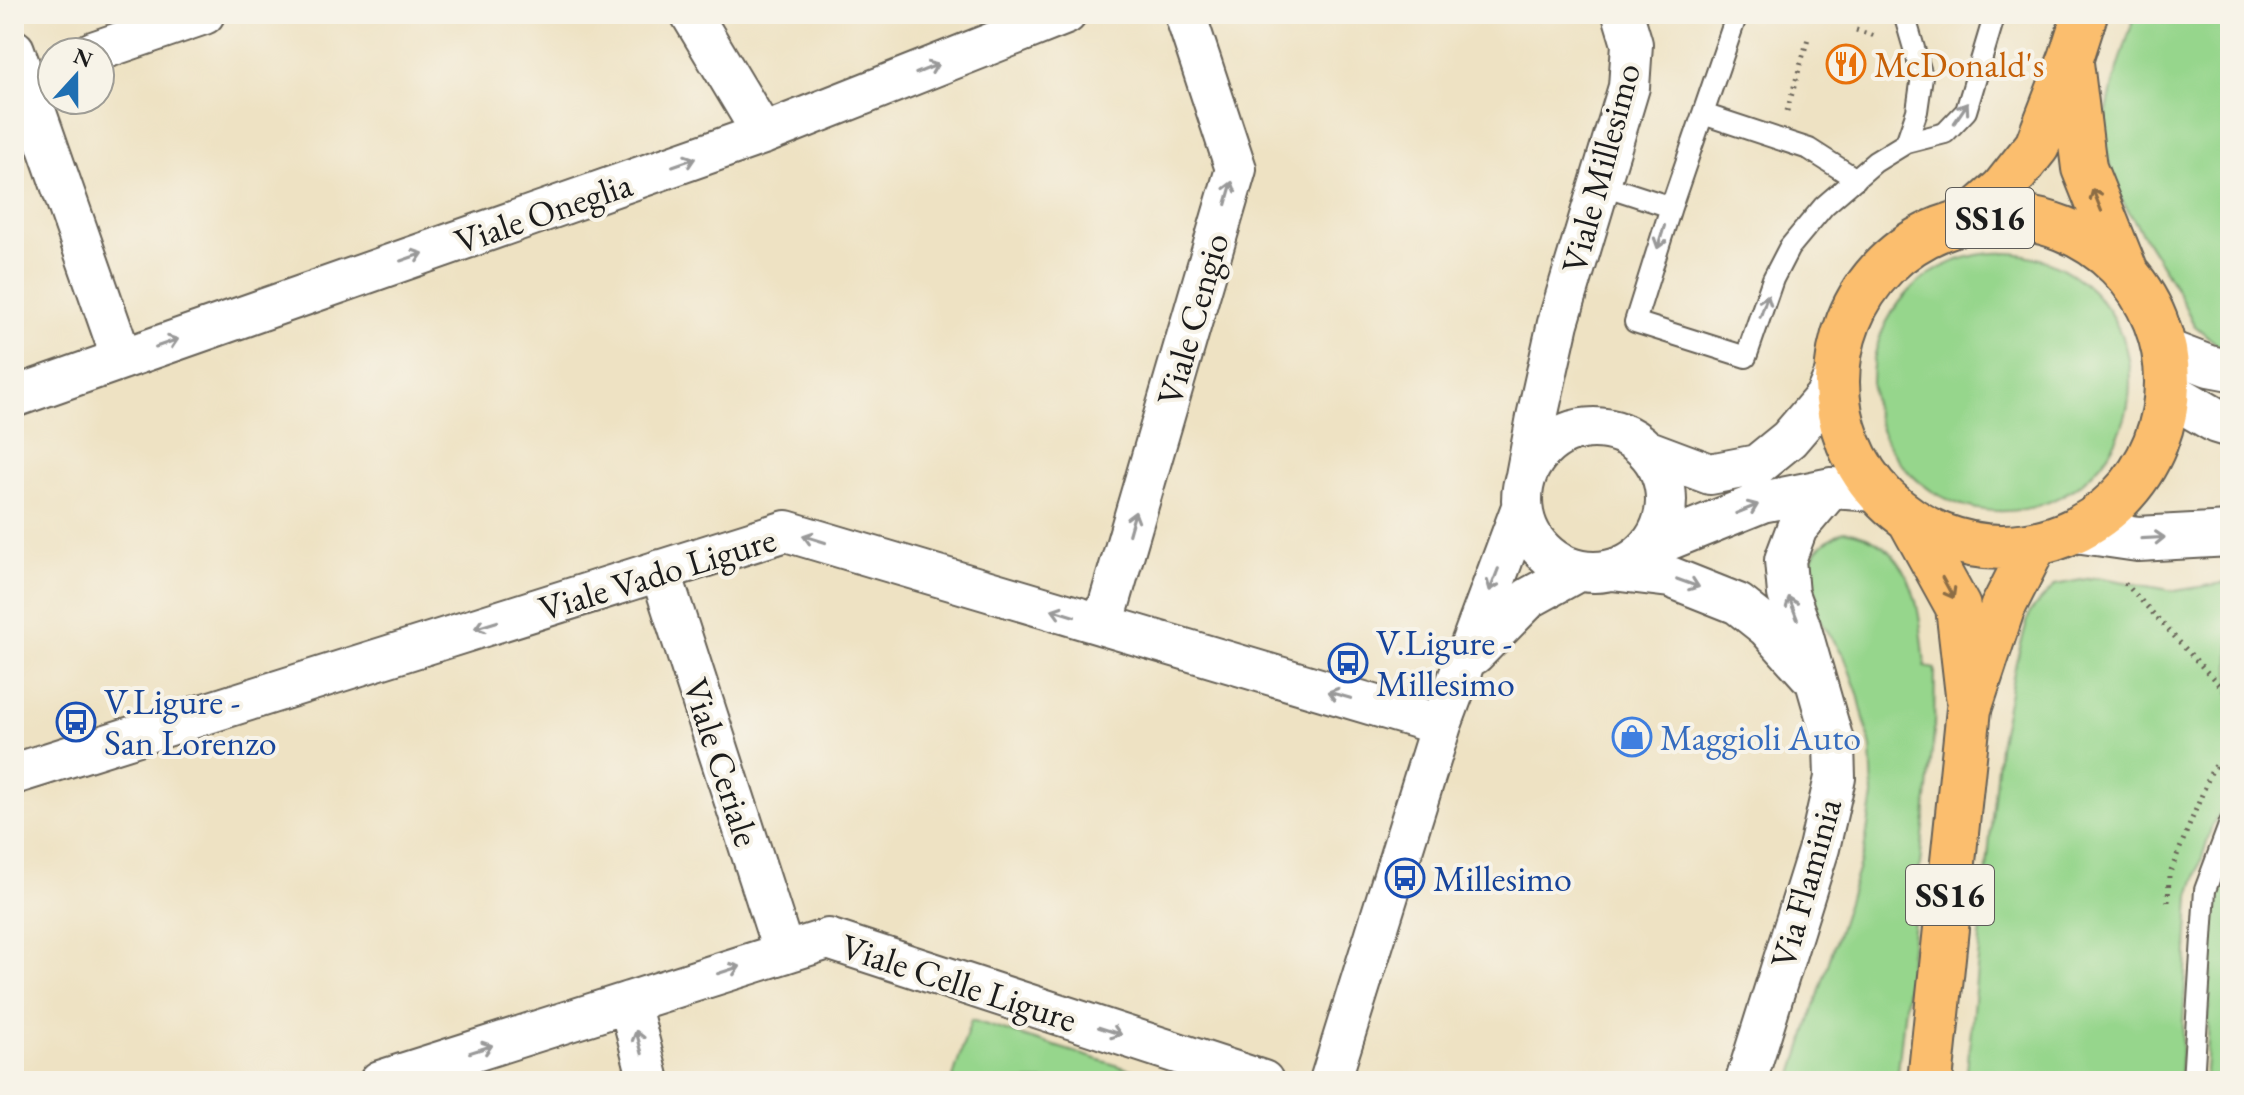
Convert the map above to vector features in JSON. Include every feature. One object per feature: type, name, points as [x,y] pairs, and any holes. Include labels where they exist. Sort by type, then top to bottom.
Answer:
[{"type":"main road","name":"SS16","points":[[1968,220],[2003,189],[2037,146],[2085,14]]},
{"type":"main road","name":"SS16","points":[[2071,58],[2084,168],[2125,272],[2150,308],[2164,349],[2167,392],[2159,435],[2140,473],[2112,506],[2076,530],[2035,544],[1992,547],[1949,539],[1910,520],[1877,491],[1853,456],[1839,415],[1836,372],[1844,329],[1863,291],[1891,258],[1927,234],[1968,220],[2011,217],[2053,225],[2093,244],[2125,272]]},
{"type":"main road","name":"SS16","points":[[1910,520],[1958,607],[1969,709],[1930,1081]]},
{"type":"main road","name":"SS16","points":[[1969,709],[2002,609],[2035,544]]},
{"type":"street","points":[[116,44],[204,14]]},
{"type":"street","points":[[691,14],[763,134]]},
{"type":"street","name":"Viale Oneglia","points":[[14,397],[763,134],[1066,14]]},
{"type":"street","name":"Viale Cengio","points":[[1103,625],[1236,169],[1185,14]]},
{"type":"street","name":"Viale Millesimo","points":[[1330,1081],[1441,725],[1524,492],[1558,323],[1629,87],[1632,44],[1623,14]]},
{"type":"street","points":[[30,64],[122,359]]},
{"type":"street","name":"Viale Millesimo","points":[[1558,323],[1569,392],[1600,428]]},
{"type":"street","points":[[2164,349],[2209,366],[2230,370]]},
{"type":"street","points":[[1646,450],[1710,474],[1757,465],[1789,439],[1825,397],[1836,372]]},
{"type":"street","points":[[2167,392],[2217,421],[2230,425]]},
{"type":"street","points":[[1600,428],[1633,439],[1646,450],[1659,467],[1666,488],[1666,509],[1660,531],[1648,548],[1631,562],[1595,570],[1558,562],[1540,548],[1528,529],[1524,492],[1537,455],[1555,440],[1577,430],[1600,428]]},
{"type":"street","points":[[1648,548],[1762,502],[1831,488],[1877,491]]},
{"type":"street","name":"Via Flaminia","points":[[1746,1081],[1819,848],[1835,778],[1834,744],[1788,594],[1785,560],[1797,528],[1831,488]]},
{"type":"street","points":[[2076,530],[2138,539],[2230,534]]},
{"type":"street","name":"Viale Vado Ligure","points":[[14,774],[786,531],[1441,725]]},
{"type":"street","name":"Viale Ceriale","points":[[660,570],[784,953]]},
{"type":"street","name":"Viale Millesimo","points":[[1461,669],[1529,598],[1595,570]]},
{"type":"street","name":"Via Flaminia","points":[[1595,570],[1670,577],[1738,604],[1767,627],[1816,682]]},
{"type":"street","name":"Viale Celle Ligure","points":[[380,1081],[828,939],[1263,1081]]},
{"type":"street","points":[[629,1002],[649,1081]]},
{"type":"lane","points":[[1737,14],[1635,322],[1746,357],[1773,279],[1789,248],[1824,206],[1875,162],[1906,143],[1945,133],[1966,111],[1995,14]]},
{"type":"lane","points":[[1904,14],[1922,76],[1917,111],[1906,143]]},
{"type":"lane","points":[[1703,114],[1809,149],[1856,179]]},
{"type":"lane","points":[[1600,184],[1671,207]]},
{"type":"lane","points":[[2193,1081],[2205,890],[2230,823]]},
{"type":"path","points":[[1779,139],[1809,35]]},
{"type":"path","points":[[2076,530],[2230,697]]},
{"type":"green space","points":[[2135,14],[2230,14],[2230,355],[2194,325],[2178,292],[2116,191],[2102,134],[2113,84]]},
{"type":"green space","points":[[2001,253],[2050,263],[2092,291],[2120,333],[2130,382],[2120,431],[2092,473],[2050,501],[2001,511],[1952,501],[1910,473],[1882,431],[1872,382],[1882,333],[1910,291],[1952,263]]},
{"type":"green space","points":[[1844,531],[1868,537],[1886,548],[1900,563],[1909,581],[1916,601],[1925,667],[1935,669],[1934,733],[1897,1081],[1791,1081],[1864,851],[1873,796],[1871,748],[1858,694],[1844,656],[1809,603],[1818,596],[1810,577],[1814,554],[1824,543]]},
{"type":"green space","points":[[2097,577],[2175,591],[2230,582],[2230,797],[2212,826],[2190,896],[2180,1081],[1966,1081],[1999,746],[2016,662],[2030,612],[2055,585]]},
{"type":"green space","points":[[2230,857],[2230,1081],[2205,1081],[2216,912]]},
{"type":"green space","points":[[971,1020],[1167,1081],[952,1081]]},
{"type":"place","name":"McDonald's","points":[[1846,64]]},
{"type":"place","name":"V.Ligure - Millesimo","points":[[1348,663]]},
{"type":"place","name":"V.Ligure - San Lorenzo","points":[[76,722]]},
{"type":"place","name":"Maggioli Auto","points":[[1632,737]]},
{"type":"place","name":"Millesimo","points":[[1405,878]]}]
